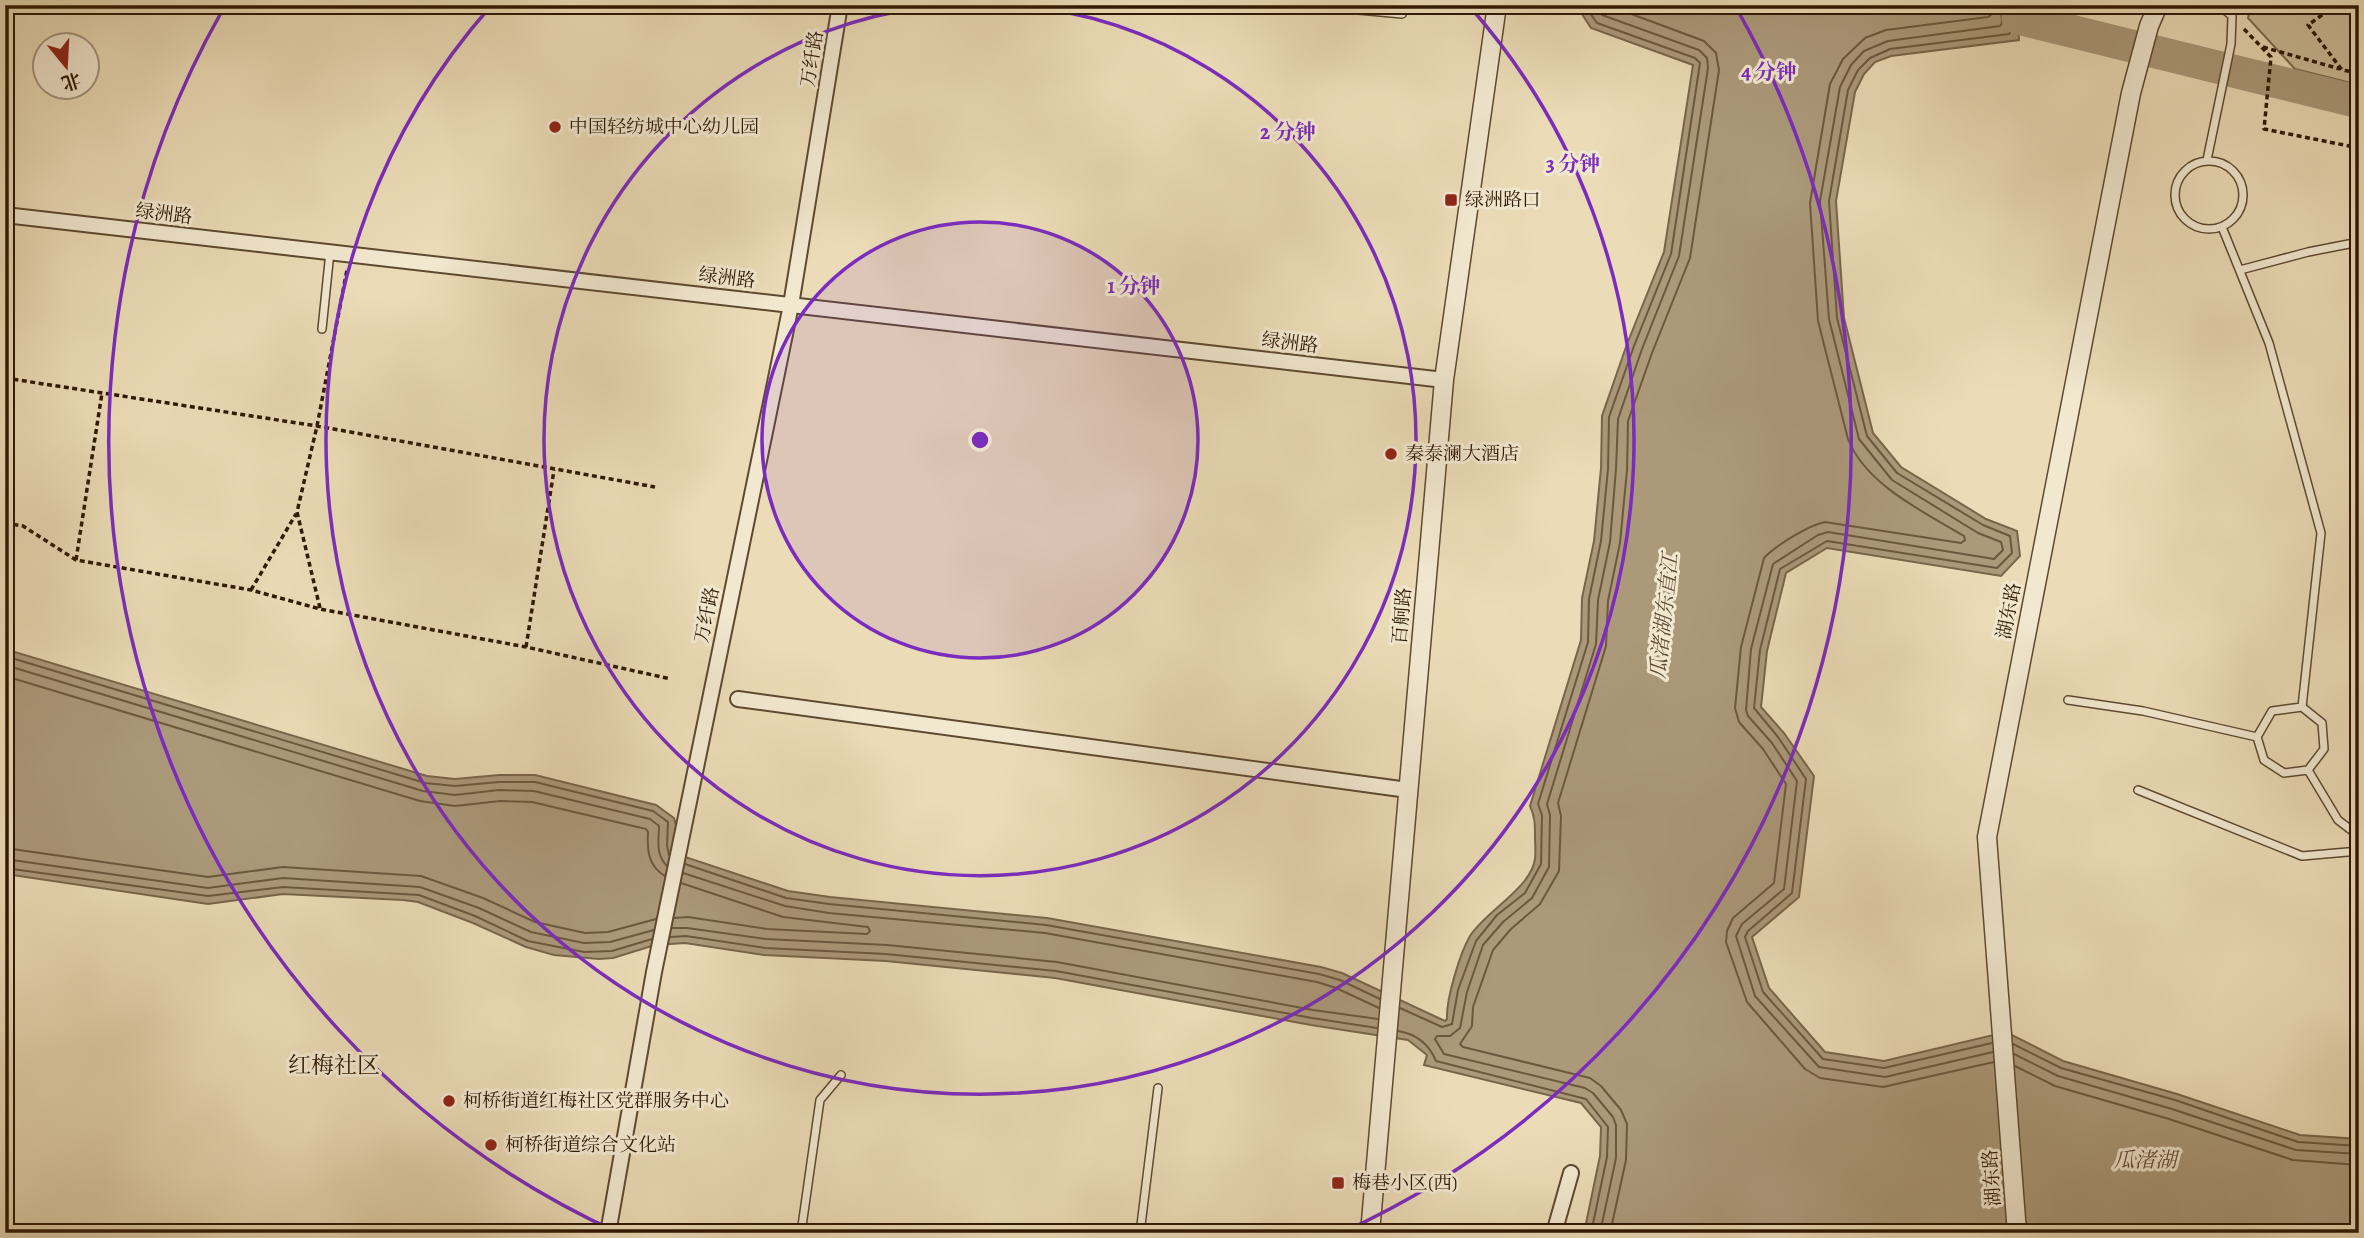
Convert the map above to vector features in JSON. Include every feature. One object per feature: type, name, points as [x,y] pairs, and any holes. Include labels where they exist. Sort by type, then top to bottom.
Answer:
[{"type":"street","name":"万纤路","points":[[608,1231],[654,972],[791,305],[841,5]]},
{"type":"street","name":"百舸路","points":[[1370,1233],[1444,380],[1497,5]]},
{"type":"street","name":"湖东路","points":[[2017,1233],[1987,837],[2131,93],[2149,26],[2158,5]]},
{"type":"street","name":"绿洲路","points":[[5,215],[1444,380]]},
{"type":"street","points":[[738,699],[1408,790]]},
{"type":"street","points":[[1554,1233],[1571,1172]]},
{"type":"lane","points":[[1304,5],[1402,14]]},
{"type":"lane","points":[[2207,160],[2231,44],[2232,16],[2219,5]]},
{"type":"lane","points":[[2207,160],[2230,167],[2243,187],[2239,211],[2222,227],[2198,228],[2179,214],[2174,190],[2185,169],[2207,160]]},
{"type":"lane","points":[[2222,227],[2269,343],[2321,534],[2302,707]]},
{"type":"lane","points":[[2240,270],[2359,242]]},
{"type":"lane","points":[[322,329],[330,252]]},
{"type":"lane","points":[[2068,700],[2143,711],[2257,737]]},
{"type":"lane","points":[[2302,707],[2322,723],[2324,750],[2308,770],[2284,773],[2264,760],[2257,737],[2272,711],[2302,707]]},
{"type":"lane","points":[[2308,770],[2338,820],[2359,836]]},
{"type":"lane","points":[[2138,790],[2302,856],[2359,851]]},
{"type":"lane","points":[[801,1233],[820,1100],[841,1075]]},
{"type":"lane","points":[[1140,1233],[1158,1088]]},
{"type":"lane","points":[[608,1231],[639,1233]]},
{"type":"path","points":[[2336,5],[2308,25],[2342,69]]},
{"type":"path","points":[[2232,16],[2271,57],[2264,129],[2359,148]]},
{"type":"path","points":[[2261,47],[2359,72]]},
{"type":"path","points":[[251,590],[297,512],[342,304],[349,254]]},
{"type":"path","points":[[5,378],[317,426],[654,487]]},
{"type":"path","points":[[76,560],[102,392]]},
{"type":"path","points":[[526,647],[554,470]]},
{"type":"path","points":[[297,512],[320,609]]},
{"type":"path","points":[[5,523],[23,526],[76,560],[251,590],[320,609],[526,647],[671,679]]},
{"type":"shaded area","points":[[2251,5],[2359,5],[2359,85],[2295,69],[2248,18]]},
{"type":"water","points":[[1576,5],[2017,5],[2019,40],[1891,56],[1875,62],[1864,74],[1855,92],[1836,201],[1844,318],[1873,433],[1901,467],[1986,519],[2017,531],[2020,556],[2001,576],[1827,548],[1786,573],[1767,651],[1761,707],[1784,733],[1814,776],[1799,897],[1752,937],[1769,988],[1825,1052],[1884,1061],[2006,1032],[2063,1061],[2177,1094],[2300,1135],[2359,1139],[2359,1233],[1584,1233],[1600,1156],[1601,1127],[1581,1103],[1424,1065],[1427,1055],[1408,1040],[1055,978],[886,961],[764,955],[685,943],[655,945],[613,958],[554,955],[526,947],[418,902],[403,900],[283,894],[208,904],[5,874],[5,649],[427,776],[455,779],[535,775],[656,805],[674,818],[676,825],[673,846],[682,856],[788,891],[1047,918],[1321,967],[1342,973],[1445,1021],[1454,976],[1470,936],[1517,890],[1532,870],[1535,859],[1535,825],[1530,806],[1581,640],[1582,598],[1594,541],[1601,468],[1602,416],[1664,252],[1693,65],[1591,28]]},
{"type":"waterway","points":[[2018,18],[2359,102]]},
{"type":"place","name":"中国轻纺城中心幼儿园","points":[[555,127]]},
{"type":"place","name":"绿洲路口","points":[[1451,200]]},
{"type":"place","name":"秦泰澜大酒店","points":[[1391,454]]},
{"type":"place","name":"柯桥街道红梅社区党群服务中心","points":[[449,1101]]},
{"type":"place","name":"柯桥街道综合文化站","points":[[491,1145]]},
{"type":"place","name":"梅巷小区(西)","points":[[1338,1183]]},
{"type":"district","name":"红梅社区","points":[[334,1065]]},
{"type":"water label","name":"瓜渚湖东直江","points":[[1664,616]]},
{"type":"water label","name":"瓜渚湖","points":[[2145,1160]]}]
